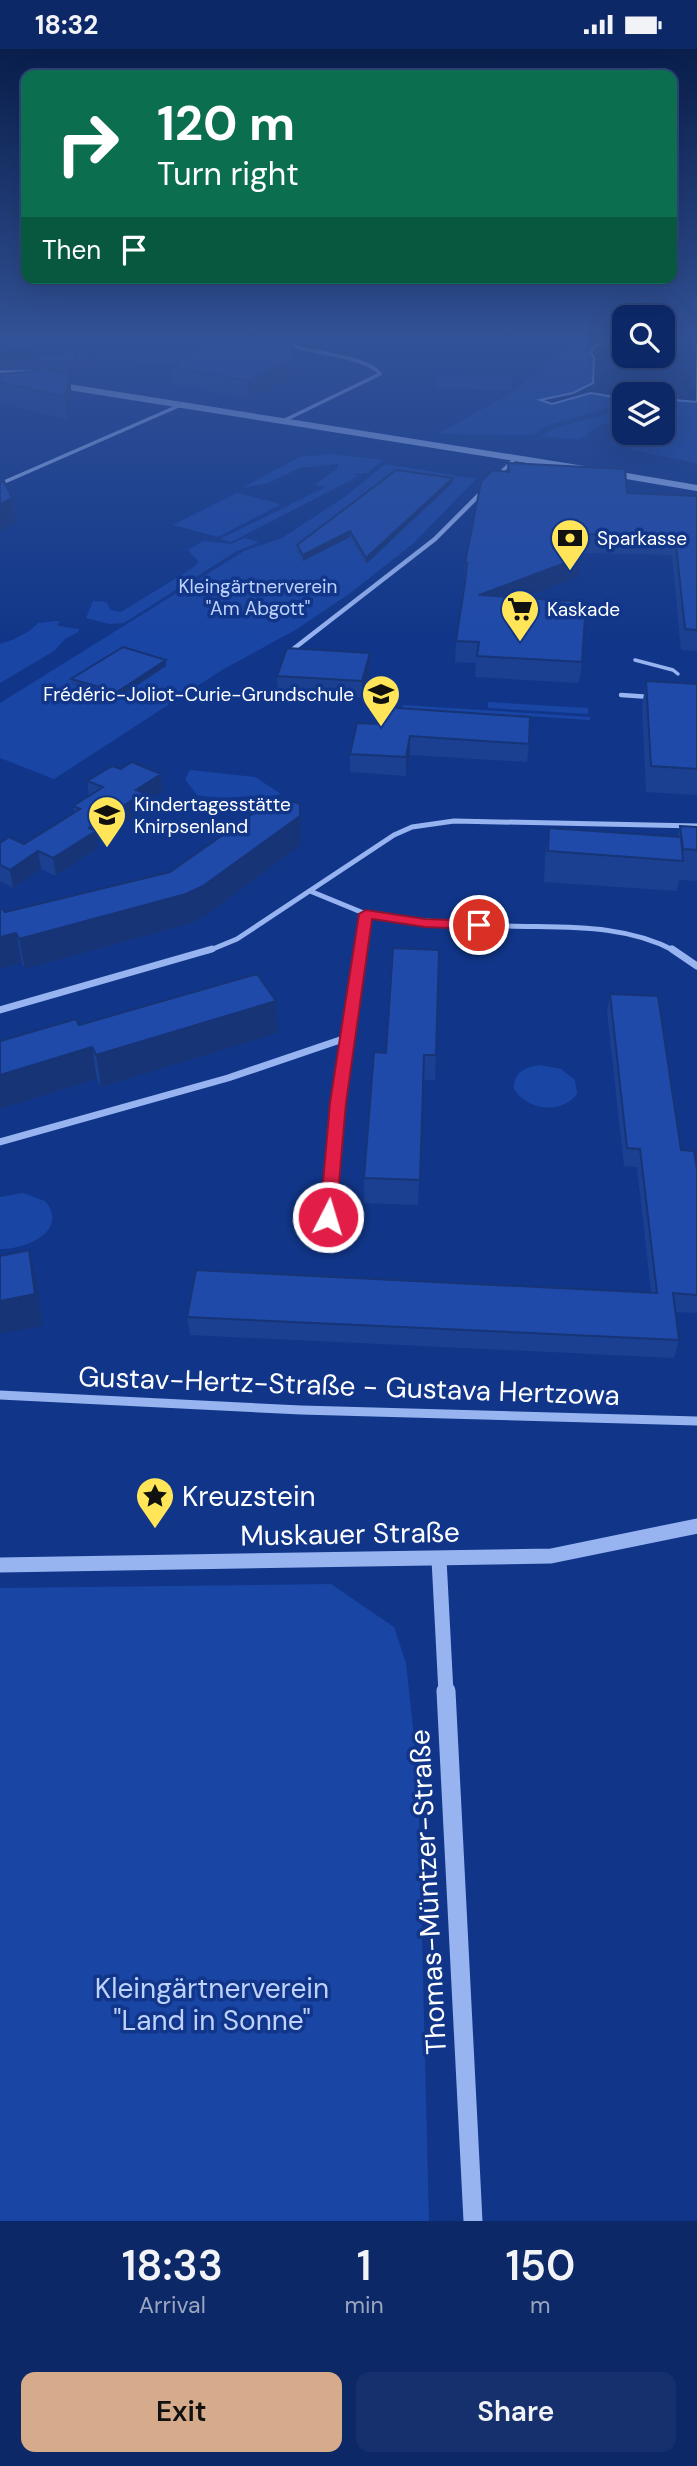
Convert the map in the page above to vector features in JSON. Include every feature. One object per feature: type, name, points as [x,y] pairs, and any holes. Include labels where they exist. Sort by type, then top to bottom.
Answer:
[{"type":"street","points":[[0,484],[107,437]]},
{"type":"street","points":[[391,437],[588,469]]},
{"type":"street","points":[[292,650],[435,539],[516,458]]},
{"type":"street","points":[[601,471],[697,488]]},
{"type":"street","points":[[635,660],[673,670],[677,677]]},
{"type":"street","points":[[621,695],[646,697],[656,694]]},
{"type":"street","points":[[0,1010],[204,953],[237,939],[394,835],[428,824],[454,821],[697,826]]},
{"type":"street","points":[[310,891],[366,914],[425,923],[613,930],[639,935],[663,944],[697,966]]},
{"type":"street","points":[[328,1217],[346,1038],[366,914]]},
{"type":"street","points":[[0,1142],[228,1078],[346,1038]]},
{"type":"street","name":"Gustav-Hertz-Straße - Gustava Hertzowa","points":[[0,1395],[195,1405],[697,1421]]},
{"type":"street","name":"Muskauer Straße","points":[[0,1565],[551,1556],[697,1526]]},
{"type":"street","name":"Thomas-Müntzer-Straße","points":[[439,1559],[473,2221]]},
{"type":"green space","points":[[675,437],[697,437],[697,463],[630,450],[637,445],[675,445]]},
{"type":"green space","points":[[330,454],[383,460],[368,473],[353,474],[359,476],[231,542],[220,539],[326,487],[315,485],[338,468],[338,464],[300,468],[268,483],[242,488],[299,457]]},
{"type":"green space","name":"Kleingärtnerverein \"Am Abgott\"","points":[[385,464],[476,479],[414,543],[349,594],[297,629],[222,670],[54,779],[0,758],[0,703],[244,551],[282,538],[343,498]]},
{"type":"green space","points":[[237,493],[281,504],[218,537],[173,525]]},
{"type":"green space","points":[[244,538],[259,542],[235,552],[124,623],[109,624],[86,618],[93,601],[106,602],[111,610],[121,612],[191,569],[199,562],[188,550],[203,541],[231,544]]},
{"type":"green space","points":[[61,622],[58,626],[79,629],[78,632],[65,639],[54,651],[0,683],[0,644],[21,636],[38,623]]},
{"type":"green space","points":[[488,702],[588,708],[588,714],[488,708]]},
{"type":"green space","points":[[403,705],[590,717],[590,720],[402,708]]},
{"type":"green space","points":[[190,770],[255,777],[281,794],[225,797],[197,795],[185,779]]},
{"type":"green space","points":[[540,1065],[561,1069],[575,1080],[577,1094],[570,1101],[553,1107],[527,1102],[514,1089],[514,1083],[518,1074],[525,1069]]},
{"type":"green space","points":[[23,1193],[45,1201],[52,1221],[48,1230],[32,1242],[0,1249],[0,1197]]},
{"type":"green space","name":"Kleingärtnerverein \"Land in Sonne\"","points":[[331,1584],[394,1627],[406,1663],[418,1774],[429,2221],[0,2221],[0,1588]]},
{"type":"building","points":[[508,463],[625,469],[627,493],[697,496],[697,630],[685,629],[675,536],[582,534],[581,557],[479,595],[586,602],[582,662],[477,656],[479,642],[456,641],[465,582],[465,563],[481,482],[493,470],[509,472]]},
{"type":"building","points":[[396,470],[453,478],[366,558],[350,531],[303,555],[297,545]]},
{"type":"building","points":[[4,481],[12,498],[0,504],[0,482]]},
{"type":"building","points":[[123,647],[166,660],[117,692],[71,679]]},
{"type":"building","points":[[287,648],[370,653],[362,681],[277,676]]},
{"type":"building","points":[[646,681],[697,684],[697,769],[651,766]]},
{"type":"building","points":[[383,707],[530,717],[529,744],[410,736],[406,757],[350,754],[357,723],[379,724]]},
{"type":"building","points":[[132,762],[161,774],[136,790],[143,793],[89,828],[96,831],[53,858],[38,851],[10,870],[0,865],[0,843],[9,837],[24,844],[80,809],[73,806],[103,787],[87,781],[112,766],[121,769]]},
{"type":"building","points":[[278,796],[300,804],[300,816],[203,886],[186,894],[19,939],[16,933],[0,937],[0,910],[5,912],[170,872]]},
{"type":"building","points":[[680,826],[697,827],[697,850],[683,849]]},
{"type":"building","points":[[549,828],[681,837],[683,861],[548,851]]},
{"type":"building","points":[[393,948],[439,950],[436,1055],[424,1055],[420,1180],[364,1178],[374,1052],[386,1053]]},
{"type":"building","points":[[257,974],[276,1001],[96,1055],[92,1047],[0,1075],[0,1041],[76,1019],[79,1025]]},
{"type":"building","points":[[610,994],[658,996],[681,1150],[694,1151],[697,1169],[697,1295],[673,1293],[679,1340],[187,1317],[196,1270],[657,1293],[640,1149],[627,1148]]},
{"type":"building","points":[[29,1250],[35,1294],[0,1301],[0,1256]]},
{"type":"place","name":"Sparkasse","points":[[570,572]]},
{"type":"place","name":"Kaskade","points":[[520,643]]},
{"type":"place","name":"Frédéric-Joliot-Curie-Grundschule","points":[[381,728]]},
{"type":"place","name":"Kindertagesstätte Knirpsenland","points":[[107,849]]},
{"type":"place","name":"Kreuzstein","points":[[155,1530]]},
{"type":"route","points":[[328,1217],[346,1038],[366,914],[425,923],[479,925]]}]
